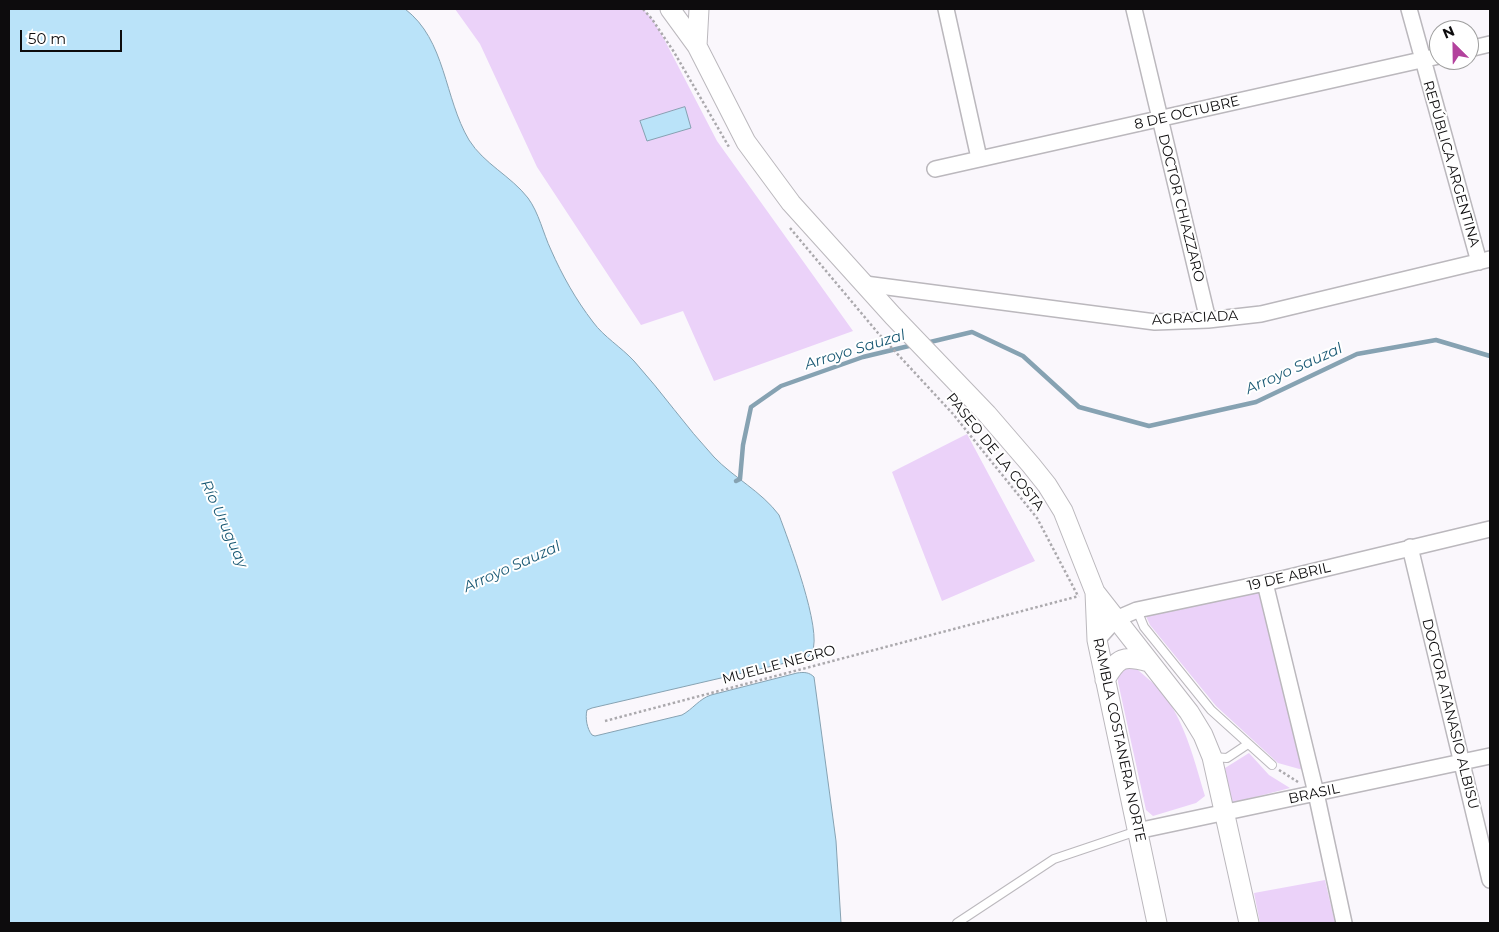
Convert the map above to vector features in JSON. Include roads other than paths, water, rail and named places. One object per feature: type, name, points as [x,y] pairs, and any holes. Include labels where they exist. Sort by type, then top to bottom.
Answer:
[{"type":"street","name":"RAMBLA COSTANERA NORTE","points":[[670,9],[697,46],[746,142],[791,203],[892,316],[987,414],[1031,464],[1063,511],[1097,640],[1157,923]]},
{"type":"street","points":[[697,46],[699,9]]},
{"type":"street","points":[[946,9],[979,158]]},
{"type":"street","name":"DOCTOR CHIAZZARO","points":[[1134,9],[1208,320]]},
{"type":"street","name":"REPÚBLICA ARGENTINA","points":[[1409,9],[1422,60],[1484,261]]},
{"type":"street","name":"8 DE OCTUBRE","points":[[935,169],[1429,58]]},
{"type":"street","name":"AGRACIADA","points":[[865,284],[1155,322],[1208,320],[1261,314],[1484,261]]},
{"type":"street","name":"19 DE ABRIL","points":[[1097,640],[1116,619],[1137,610],[1265,583],[1490,529]]},
{"type":"street","name":"DOCTOR ATANASIO ALBISU","points":[[1410,547],[1490,880]]},
{"type":"street","points":[[1265,583],[1316,793],[1344,923]]},
{"type":"street","points":[[1086,594],[1116,619],[1189,712],[1203,735],[1212,757],[1249,923]]},
{"type":"street","points":[[1105,680],[1113,665],[1121,660],[1135,658],[1149,662]]},
{"type":"street","name":"BRASIL","points":[[1137,831],[1490,756]]},
{"type":"lane","points":[[1137,610],[1144,627],[1211,710],[1272,765]]},
{"type":"lane","points":[[1212,757],[1227,758],[1248,744]]},
{"type":"lane","points":[[957,923],[1054,859],[1137,831]]},
{"type":"water","name":"Río Uruguay","points":[[9,9],[405,9],[418,22],[429,37],[437,53],[454,106],[469,140],[482,156],[514,183],[528,198],[560,269],[587,314],[602,332],[634,361],[714,457],[772,506],[779,515],[809,606],[814,641],[812,652],[807,658],[592,708],[587,710],[586,713],[589,730],[595,736],[682,715],[711,695],[797,673],[812,675],[814,677],[836,841],[841,923],[9,923]]},
{"type":"water","points":[[685,107],[691,128],[647,141],[640,121]]},
{"type":"waterway","name":"Arroyo Sauzal","points":[[926,343],[972,332],[1023,356],[1079,407],[1149,426],[1256,402],[1357,354],[1436,340],[1490,356]]},
{"type":"waterway","name":"Arroyo Sauzal","points":[[736,481],[740,479],[743,445],[751,407],[781,386],[863,357],[913,345]]}]
